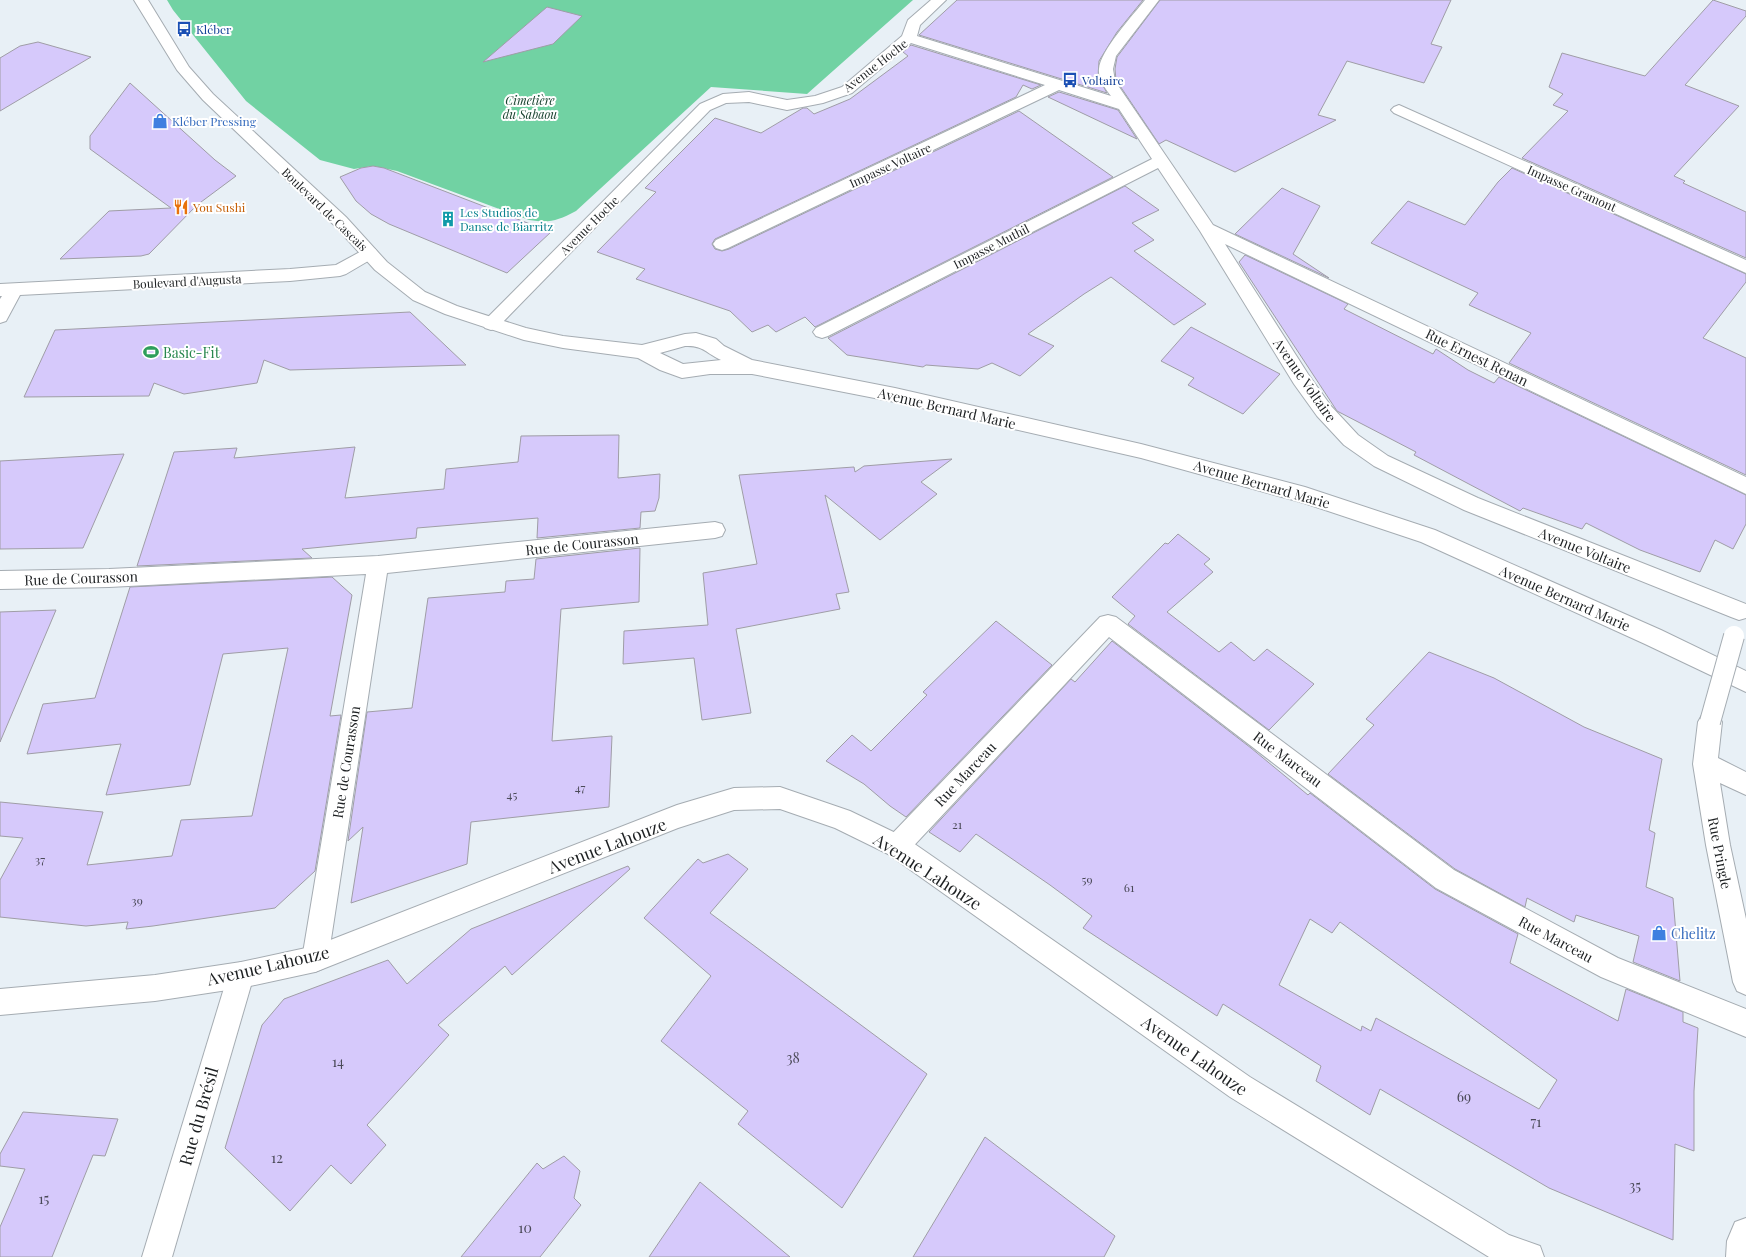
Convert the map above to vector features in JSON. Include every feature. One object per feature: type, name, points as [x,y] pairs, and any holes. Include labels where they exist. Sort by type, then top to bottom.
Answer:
[{"type":"street","name":"Boulevard de Cascais","points":[[141,0],[180,64],[208,97],[340,221],[381,266],[419,296],[451,310],[524,334],[563,342]]},
{"type":"street","points":[[909,38],[913,23],[939,0]]},
{"type":"street","name":"Avenue Voltaire","points":[[1152,0],[1110,56],[1106,69],[1108,81],[1126,106],[1160,161],[1207,229],[1301,379],[1324,412],[1351,440],[1381,461],[1471,504],[1743,608]]},
{"type":"street","name":"Avenue Hoche","points":[[491,324],[705,107],[723,100],[749,97],[787,105],[818,100],[847,90],[909,38],[987,61],[1126,106]]},
{"type":"street","name":"Impasse Voltaire","points":[[722,244],[1058,85]]},
{"type":"street","name":"Impasse Gramont","points":[[1399,110],[1746,267]]},
{"type":"street","name":"Impasse Muthil","points":[[822,332],[1160,161]]},
{"type":"street","name":"Rue Ernest Renan","points":[[1207,229],[1746,486]]},
{"type":"street","name":"Boulevard d'Augusta","points":[[7,289],[290,275],[340,270],[369,253]]},
{"type":"street","points":[[0,317],[7,289]]},
{"type":"street","name":"Avenue Bernard Marie","points":[[642,352],[685,340],[696,339],[710,344],[714,359]]},
{"type":"street","name":"Avenue Bernard Marie","points":[[563,342],[642,352],[667,366],[682,371],[714,359],[752,368],[895,396],[1134,450],[1305,495],[1428,536],[1653,637],[1746,682]]},
{"type":"street","name":"Rue de Courasson","points":[[0,580],[109,578],[378,565],[715,530]]},
{"type":"street","name":"Rue de Courasson","points":[[315,959],[378,565]]},
{"type":"street","name":"Rue Pringle","points":[[1743,608],[1710,722],[1704,764],[1718,845],[1746,982]]},
{"type":"street","name":"Rue Marceau","points":[[897,846],[1108,624],[1445,879],[1610,968],[1746,1022]]},
{"type":"street","points":[[1704,764],[1746,784]]},
{"type":"street","name":"Avenue Lahouze","points":[[0,1002],[155,988],[241,975],[315,959],[677,817],[734,800],[780,798],[841,819],[897,846],[1240,1087],[1502,1248],[1529,1257]]},
{"type":"street","name":"Rue du Brésil","points":[[157,1257],[241,975]]},
{"type":"street","points":[[1741,1257],[1742,1241],[1746,1233]]},
{"type":"green space","name":"Cimetière du Sabaou","points":[[167,0],[913,0],[807,94],[711,87],[576,211],[558,219],[543,221],[529,220],[397,171],[373,166],[354,169],[320,160],[246,101],[173,10]]},
{"type":"building","points":[[957,0],[1143,0],[1117,32],[1099,61],[1098,77],[1107,93],[919,35]]},
{"type":"building","points":[[1160,0],[1451,0],[1431,44],[1442,47],[1424,83],[1347,61],[1318,115],[1336,120],[1235,172],[1166,140],[1159,144],[1116,80],[1115,69],[1117,57]]},
{"type":"building","points":[[1713,0],[1746,11],[1746,16],[1685,85],[1739,106],[1674,176],[1685,181],[1683,183],[1746,212],[1746,258],[1522,158],[1568,111],[1553,105],[1563,94],[1549,87],[1562,53],[1645,76]]},
{"type":"building","points":[[547,7],[582,16],[553,44],[483,62]]},
{"type":"building","points":[[38,42],[91,57],[0,111],[0,58],[20,46]]},
{"type":"building","points":[[911,45],[1041,85],[1032,89],[1023,85],[1016,97],[715,239],[712,244],[715,249],[722,251],[729,249],[1019,111],[1113,177],[815,327],[805,317],[776,332],[768,325],[752,332],[730,311],[636,279],[645,269],[597,252],[656,192],[645,188],[715,118],[761,133],[803,108],[807,108],[814,114],[850,99],[908,56],[903,52]]},
{"type":"building","points":[[130,83],[215,160],[236,176],[197,205],[149,254],[141,256],[60,259],[109,211],[171,208],[90,149],[90,136]]},
{"type":"building","points":[[1059,92],[1118,110],[1137,139],[1048,97]]},
{"type":"building","name":"Les Studios de Danse de Biarritz","points":[[373,166],[384,168],[551,232],[507,273],[389,224],[371,214],[356,201],[340,177],[361,168]]},
{"type":"building","points":[[1512,168],[1746,274],[1746,282],[1703,338],[1746,358],[1746,475],[1509,363],[1531,333],[1469,305],[1478,293],[1371,243],[1408,201],[1465,225],[1498,182]]},
{"type":"building","points":[[1125,186],[1159,210],[1132,223],[1154,240],[1134,251],[1206,304],[1174,325],[1111,277],[1084,294],[1028,334],[1054,346],[1020,376],[992,363],[978,369],[926,365],[923,367],[847,355],[828,338]]},
{"type":"building","points":[[1282,188],[1320,206],[1293,254],[1329,278],[1235,234]]},
{"type":"building","points":[[1245,255],[1348,304],[1344,309],[1433,354],[1436,349],[1468,370],[1494,383],[1499,377],[1746,495],[1746,524],[1733,549],[1715,540],[1700,572],[1640,550],[1586,523],[1582,529],[1523,508],[1520,511],[1414,455],[1416,452],[1337,411],[1239,262]]},
{"type":"building","points":[[410,312],[466,365],[290,370],[264,360],[257,383],[184,394],[154,383],[149,396],[24,397],[55,330]]},
{"type":"building","points":[[1191,327],[1280,374],[1243,414],[1188,385],[1194,378],[1161,361]]},
{"type":"building","points":[[619,435],[618,478],[660,474],[659,498],[655,511],[641,512],[640,528],[537,538],[538,518],[417,528],[416,538],[302,549],[312,558],[137,566],[174,452],[237,448],[234,458],[355,447],[345,498],[444,489],[446,469],[518,462],[521,436]]},
{"type":"building","points":[[124,454],[83,548],[0,549],[0,461]]},
{"type":"building","points":[[952,459],[921,482],[937,494],[880,540],[825,495],[849,592],[836,594],[840,609],[736,629],[751,713],[702,720],[694,658],[623,664],[624,631],[708,625],[703,573],[757,564],[739,475],[854,467],[855,472],[864,466]]},
{"type":"building","points":[[1178,534],[1210,559],[1204,564],[1213,572],[1167,612],[1219,652],[1231,642],[1254,661],[1267,649],[1314,684],[1269,730],[1128,624],[1135,616],[1112,597],[1165,543],[1168,544]]},
{"type":"building","points":[[640,548],[639,602],[561,609],[552,741],[612,736],[609,807],[471,822],[467,864],[351,903],[363,827],[348,841],[367,712],[412,708],[428,598],[505,592],[506,581],[534,579],[536,559]]},
{"type":"building","points":[[332,577],[352,595],[330,716],[341,715],[315,871],[275,908],[153,926],[126,929],[128,922],[86,926],[0,917],[0,880],[23,838],[0,836],[0,802],[103,812],[87,865],[172,856],[181,820],[252,816],[288,648],[223,654],[190,785],[106,795],[121,744],[27,754],[43,704],[95,698],[130,587]]},
{"type":"building","points":[[56,610],[0,742],[0,612]]},
{"type":"building","points":[[996,621],[1052,665],[906,817],[890,806],[864,784],[826,761],[852,735],[871,751],[927,695],[923,692]]},
{"type":"building","points":[[1112,641],[1251,748],[1308,795],[1310,793],[1435,889],[1518,934],[1510,963],[1618,1021],[1626,989],[1683,1012],[1683,1022],[1698,1028],[1694,1091],[1694,1151],[1675,1144],[1673,1240],[1549,1188],[1380,1089],[1370,1115],[1316,1081],[1321,1066],[1223,1004],[1217,1016],[1083,928],[1092,916],[976,834],[960,852],[929,832],[1071,679],[1075,682]],"holes":[[[1310,919],[1332,933],[1340,922],[1557,1080],[1539,1109],[1376,1018],[1371,1031],[1362,1026],[1361,1031],[1279,985]]]},
{"type":"building","points":[[1429,652],[1494,678],[1584,727],[1662,759],[1649,830],[1655,833],[1646,887],[1673,898],[1680,981],[1633,962],[1639,936],[1576,915],[1574,922],[1527,898],[1525,907],[1455,869],[1328,774],[1374,725],[1366,719]]},
{"type":"building","points":[[728,854],[748,869],[710,913],[927,1074],[842,1208],[738,1124],[748,1111],[661,1041],[711,976],[644,918],[698,859],[703,863]]},
{"type":"building","points":[[628,866],[630,869],[512,975],[505,966],[438,1025],[449,1035],[367,1125],[386,1145],[351,1184],[331,1165],[290,1211],[225,1148],[262,1025],[284,999],[388,960],[407,984],[471,929]]},
{"type":"building","points":[[23,1112],[118,1119],[105,1156],[93,1155],[52,1257],[0,1257],[0,1227],[25,1169],[0,1166],[0,1154]]},
{"type":"building","points":[[985,1137],[1115,1236],[1104,1257],[913,1257]]},
{"type":"building","points":[[564,1156],[580,1171],[574,1198],[581,1205],[540,1257],[461,1257],[537,1163],[543,1169]]},
{"type":"building","points":[[700,1182],[790,1257],[649,1257]]},
{"type":"place","name":"Kléber","points":[[184,29]]},
{"type":"place","name":"Voltaire","points":[[1070,80]]},
{"type":"place","name":"Kléber Pressing","points":[[160,121]]},
{"type":"place","name":"You Sushi","points":[[181,207]]},
{"type":"place","name":"Les Studios de Danse de Biarritz","points":[[448,219]]},
{"type":"place","name":"Basic-Fit","points":[[151,352]]},
{"type":"place","name":"Chelitz","points":[[1659,933]]}]
